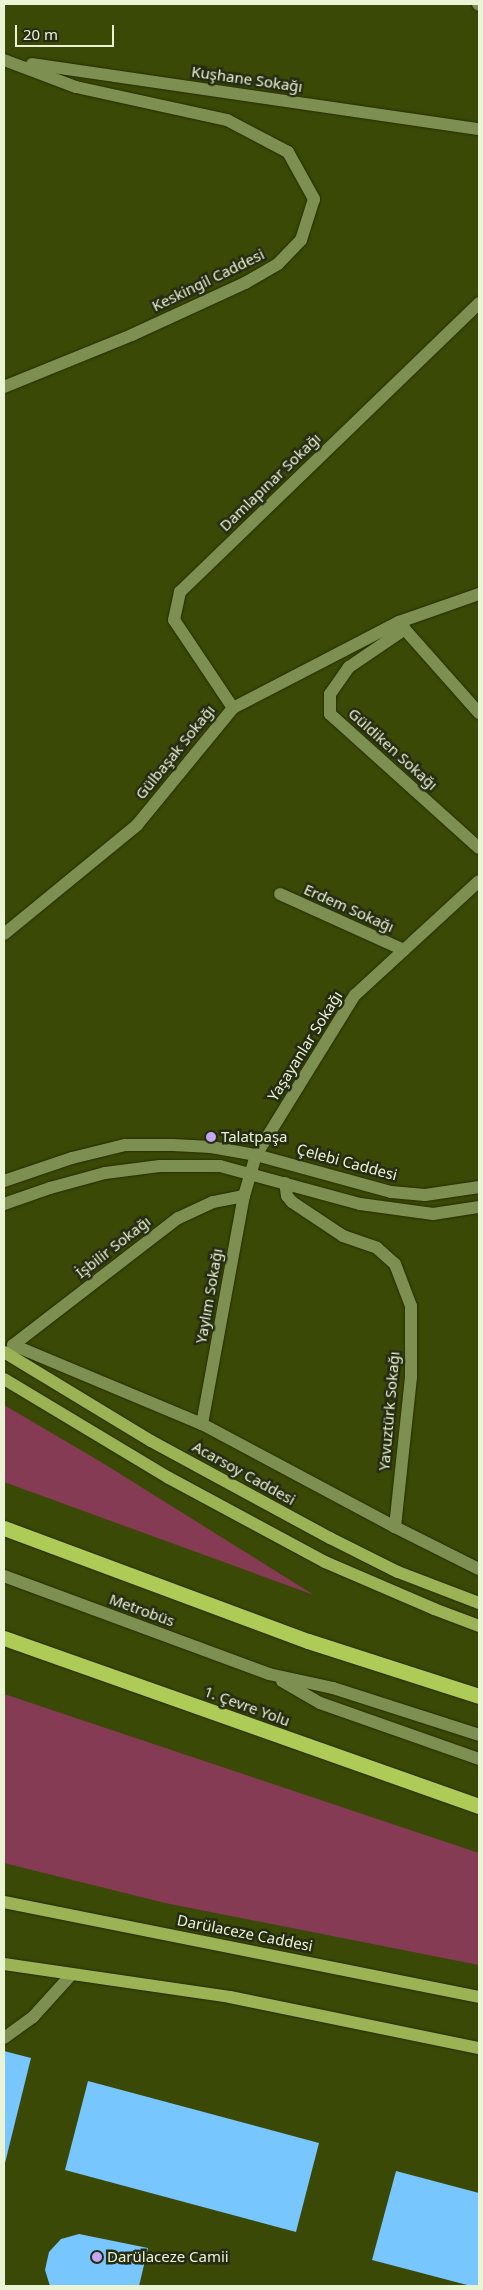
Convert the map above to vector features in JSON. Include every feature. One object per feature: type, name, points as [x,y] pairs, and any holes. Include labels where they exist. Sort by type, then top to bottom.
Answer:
[{"type":"highway","points":[[4,1528],[308,1641],[479,1696]]},
{"type":"highway","name":"1. Çevre Yolu","points":[[4,1638],[479,1806]]},
{"type":"main road","name":"Acarsoy Caddesi","points":[[8,1348],[151,1441],[330,1538],[398,1572],[479,1603]]},
{"type":"main road","points":[[4,1378],[169,1478],[325,1562],[434,1609],[479,1626]]},
{"type":"main road","name":"Darülaceze Caddesi","points":[[4,1902],[479,1998]]},
{"type":"main road","points":[[4,1964],[230,1997],[479,2048]]},
{"type":"street","name":"Kuşhane Sokağı","points":[[7,61],[479,129]]},
{"type":"street","name":"Keskingil Caddesi","points":[[5,383],[132,335],[245,283],[278,264],[301,240],[314,198],[288,152],[227,120],[76,87],[7,61]]},
{"type":"street","name":"Damlapınar Sokağı","points":[[232,708],[174,620],[180,592],[479,303]]},
{"type":"street","name":"Gülbaşak Sokağı","points":[[4,934],[137,825],[232,708],[402,626],[479,594]]},
{"type":"street","points":[[402,626],[479,713]]},
{"type":"street","name":"Güldiken Sokağı","points":[[402,626],[350,667],[330,694],[330,714],[479,848]]},
{"type":"street","name":"Yaşayanlar Sokağı","points":[[250,1173],[256,1155],[355,995],[479,881]]},
{"type":"street","name":"Erdem Sokağı","points":[[280,894],[404,950]]},
{"type":"street","name":"Çelebi Caddesi","points":[[4,1181],[72,1158],[125,1145],[212,1147],[256,1155],[391,1192],[425,1195],[479,1187]]},
{"type":"street","points":[[4,1204],[50,1188],[105,1173],[160,1166],[220,1166],[285,1182],[360,1204],[433,1214],[479,1207]]},
{"type":"street","name":"Yaylım Sokağı","points":[[202,1424],[244,1196],[250,1173]]},
{"type":"street","name":"Yavuztürk Sokağı","points":[[285,1182],[287,1196],[299,1207],[343,1236],[377,1248],[395,1264],[411,1306],[411,1376],[395,1527]]},
{"type":"street","name":"İşbilir Sokağı","points":[[8,1348],[178,1218],[213,1202],[244,1196]]},
{"type":"street","points":[[8,1348],[202,1424],[395,1527],[479,1569]]},
{"type":"street","name":"Metrobüs","points":[[4,1576],[269,1674],[333,1688],[479,1736]]},
{"type":"street","name":"Metrobüs","points":[[269,1674],[320,1702],[479,1759]]},
{"type":"street","points":[[4,2038],[33,2017],[72,1974]]},
{"type":"shaded area","points":[[4,1405],[101,1462],[314,1595],[4,1482]]},
{"type":"shaded area","points":[[4,1694],[479,1853],[479,1965],[165,1903],[4,1863]]},
{"type":"building","points":[[4,2051],[31,2058],[4,2167]]},
{"type":"building","points":[[88,2081],[319,2143],[296,2232],[65,2170]]},
{"type":"building","points":[[396,2171],[479,2193],[479,2286],[471,2286],[372,2260]]},
{"type":"building","name":"Darülaceze Camii","points":[[79,2234],[148,2248],[139,2286],[50,2286],[45,2270],[49,2252],[61,2239]]},
{"type":"place","name":"Talatpaşa","points":[[211,1137]]},
{"type":"place","name":"Darülaceze Camii","points":[[97,2257]]}]
